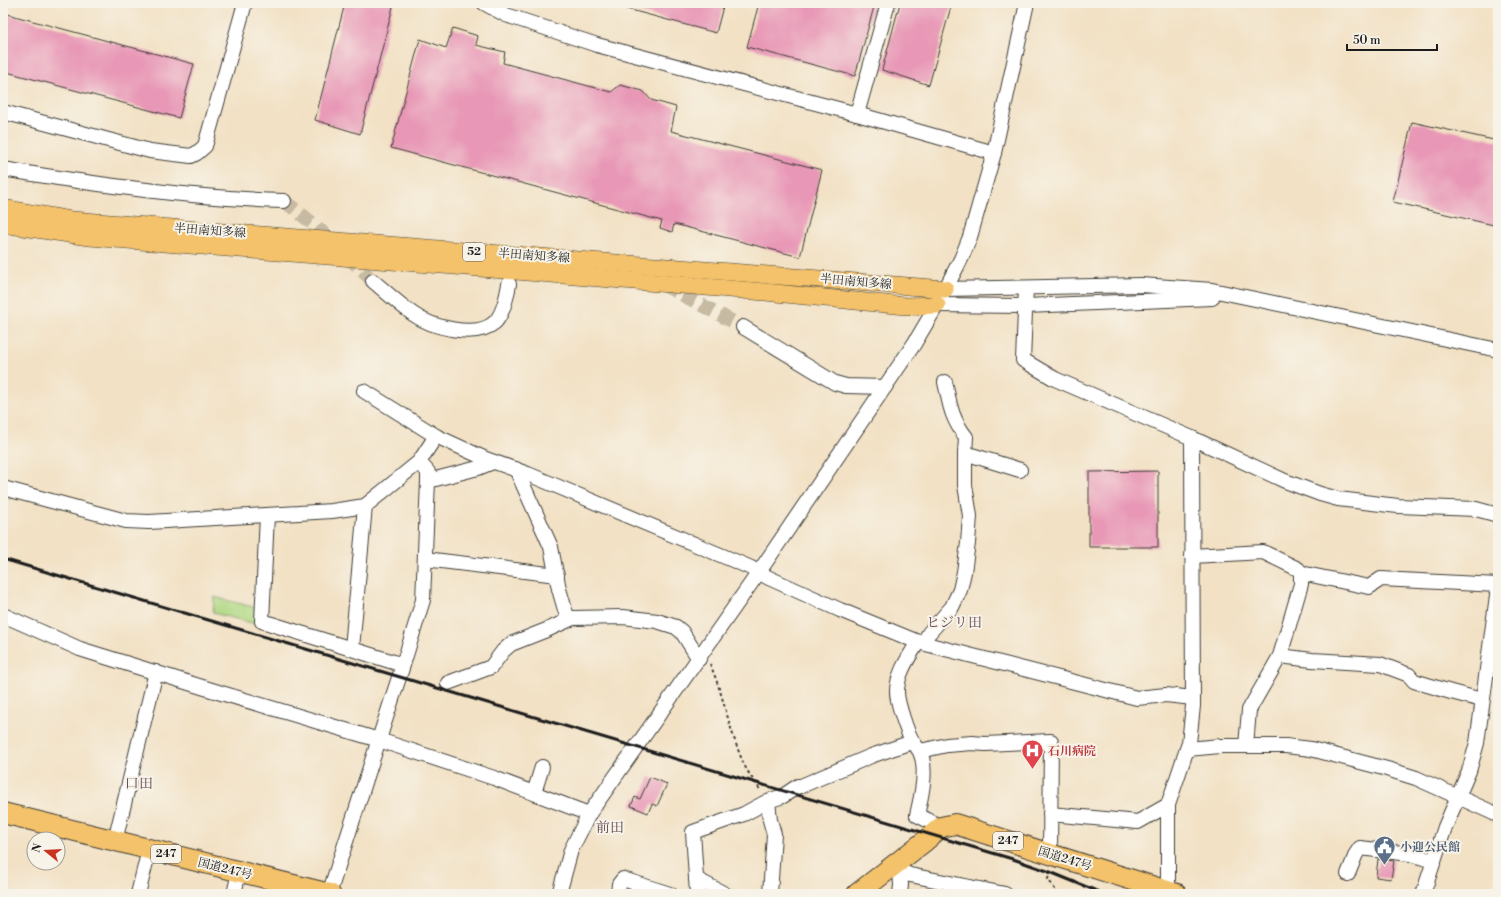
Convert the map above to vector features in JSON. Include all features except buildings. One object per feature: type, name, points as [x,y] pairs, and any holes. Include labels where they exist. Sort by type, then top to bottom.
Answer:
[{"type":"highway","name":"国道247号","points":[[3,813],[330,894]]},
{"type":"highway","name":"国道247号","points":[[941,827],[954,824],[1050,861],[1173,893]]},
{"type":"highway","points":[[857,894],[897,868],[941,827]]},
{"type":"main road","name":"半田南知多線","points":[[3,208],[72,220],[945,289]]},
{"type":"main road","name":"半田南知多線","points":[[3,224],[96,237],[765,292],[906,306],[936,305]]},
{"type":"street","points":[[3,112],[150,151],[191,156],[205,146],[245,3]]},
{"type":"street","points":[[484,3],[506,16],[596,45],[857,114],[994,153]]},
{"type":"street","points":[[857,114],[888,3]]},
{"type":"street","points":[[559,894],[571,850],[589,814],[704,661],[759,572],[914,344],[961,260],[970,237],[994,153],[1028,3]]},
{"type":"street","points":[[3,169],[41,176],[228,199],[284,200]]},
{"type":"street","points":[[373,281],[413,314],[425,321],[458,330],[473,331],[484,329],[493,324],[499,317],[509,284]]},
{"type":"street","points":[[945,289],[1141,285],[1212,290],[1498,350]]},
{"type":"street","points":[[1026,288],[1023,360],[1056,379],[1192,438],[1285,481],[1338,499],[1398,506],[1476,509],[1498,515]]},
{"type":"street","points":[[936,305],[1026,306],[1211,298],[1296,308]]},
{"type":"street","points":[[743,327],[834,383],[846,386],[885,387]]},
{"type":"street","points":[[941,827],[917,815],[922,795],[922,759],[903,715],[897,693],[899,680],[904,666],[920,642],[952,608],[960,590],[964,572],[970,516],[965,485],[966,437],[953,418],[945,382]]},
{"type":"street","points":[[364,391],[436,436],[494,462],[749,567],[769,578],[840,610],[920,642],[1138,698],[1166,695],[1192,698]]},
{"type":"street","points":[[3,488],[126,522],[150,522],[332,511],[365,506],[419,462],[436,436]]},
{"type":"street","points":[[1173,893],[1168,805],[1188,749],[1192,698],[1192,438]]},
{"type":"street","points":[[965,453],[1020,470]]},
{"type":"street","points":[[330,894],[423,600],[428,472],[419,462]]},
{"type":"street","points":[[428,481],[478,468],[494,462]]},
{"type":"street","points":[[516,470],[551,547],[568,620]]},
{"type":"street","points":[[352,648],[365,506]]},
{"type":"street","points":[[267,515],[262,621],[403,665]]},
{"type":"street","points":[[1192,556],[1263,552],[1298,569],[1301,573],[1369,587],[1381,579],[1498,585]]},
{"type":"street","points":[[425,559],[557,575]]},
{"type":"street","points":[[1246,746],[1249,710],[1280,656],[1301,584],[1301,573]]},
{"type":"street","points":[[1423,894],[1445,827],[1470,771],[1476,743],[1498,588]]},
{"type":"street","points":[[3,616],[80,649],[240,699],[379,740],[494,778],[589,814]]},
{"type":"street","points":[[448,683],[492,668],[503,651],[511,644],[574,618],[623,617],[657,621],[676,627],[682,632],[704,661]]},
{"type":"street","points":[[1280,656],[1312,660],[1380,664],[1409,675],[1414,681],[1482,700]]},
{"type":"street","points":[[115,841],[156,672]]},
{"type":"street","points":[[696,894],[693,832],[733,819],[768,801],[783,796],[798,786],[871,756],[916,747],[972,743],[985,744],[1051,741],[1050,861]]},
{"type":"street","points":[[1188,749],[1246,746],[1286,746],[1311,749],[1416,778],[1498,815]]},
{"type":"street","points":[[534,793],[542,767]]},
{"type":"street","points":[[768,801],[770,820],[774,834],[770,894]]},
{"type":"street","points":[[1050,814],[1138,822],[1168,805]]},
{"type":"street","points":[[1348,874],[1360,848],[1410,854],[1434,861]]},
{"type":"street","points":[[138,894],[149,850]]},
{"type":"street","points":[[897,868],[901,885],[900,894]]},
{"type":"street","points":[[897,868],[910,875],[1006,894]]},
{"type":"street","points":[[234,894],[239,872]]},
{"type":"street","points":[[618,894],[619,884],[623,879],[670,894]]},
{"type":"street","points":[[696,879],[725,894]]},
{"type":"path","points":[[704,661],[719,684],[743,764],[768,801]]},
{"type":"path","points":[[1050,861],[1048,879],[1058,894]]},
{"type":"green space","points":[[214,597],[257,608],[256,624],[213,613]]},
{"type":"tunnel","points":[[284,201],[315,225],[373,281]]},
{"type":"tunnel","points":[[664,285],[743,327]]},
{"type":"railway","points":[[3,559],[1016,860],[1104,894]]},
{"type":"place","name":"石川病院","points":[[1032,770]]},
{"type":"place","name":"小迎公民館","points":[[1385,866]]},
{"type":"district","name":"ヒジリ田","points":[[954,623]]},
{"type":"district","name":"口田","points":[[139,784]]},
{"type":"district","name":"前田","points":[[610,828]]}]
